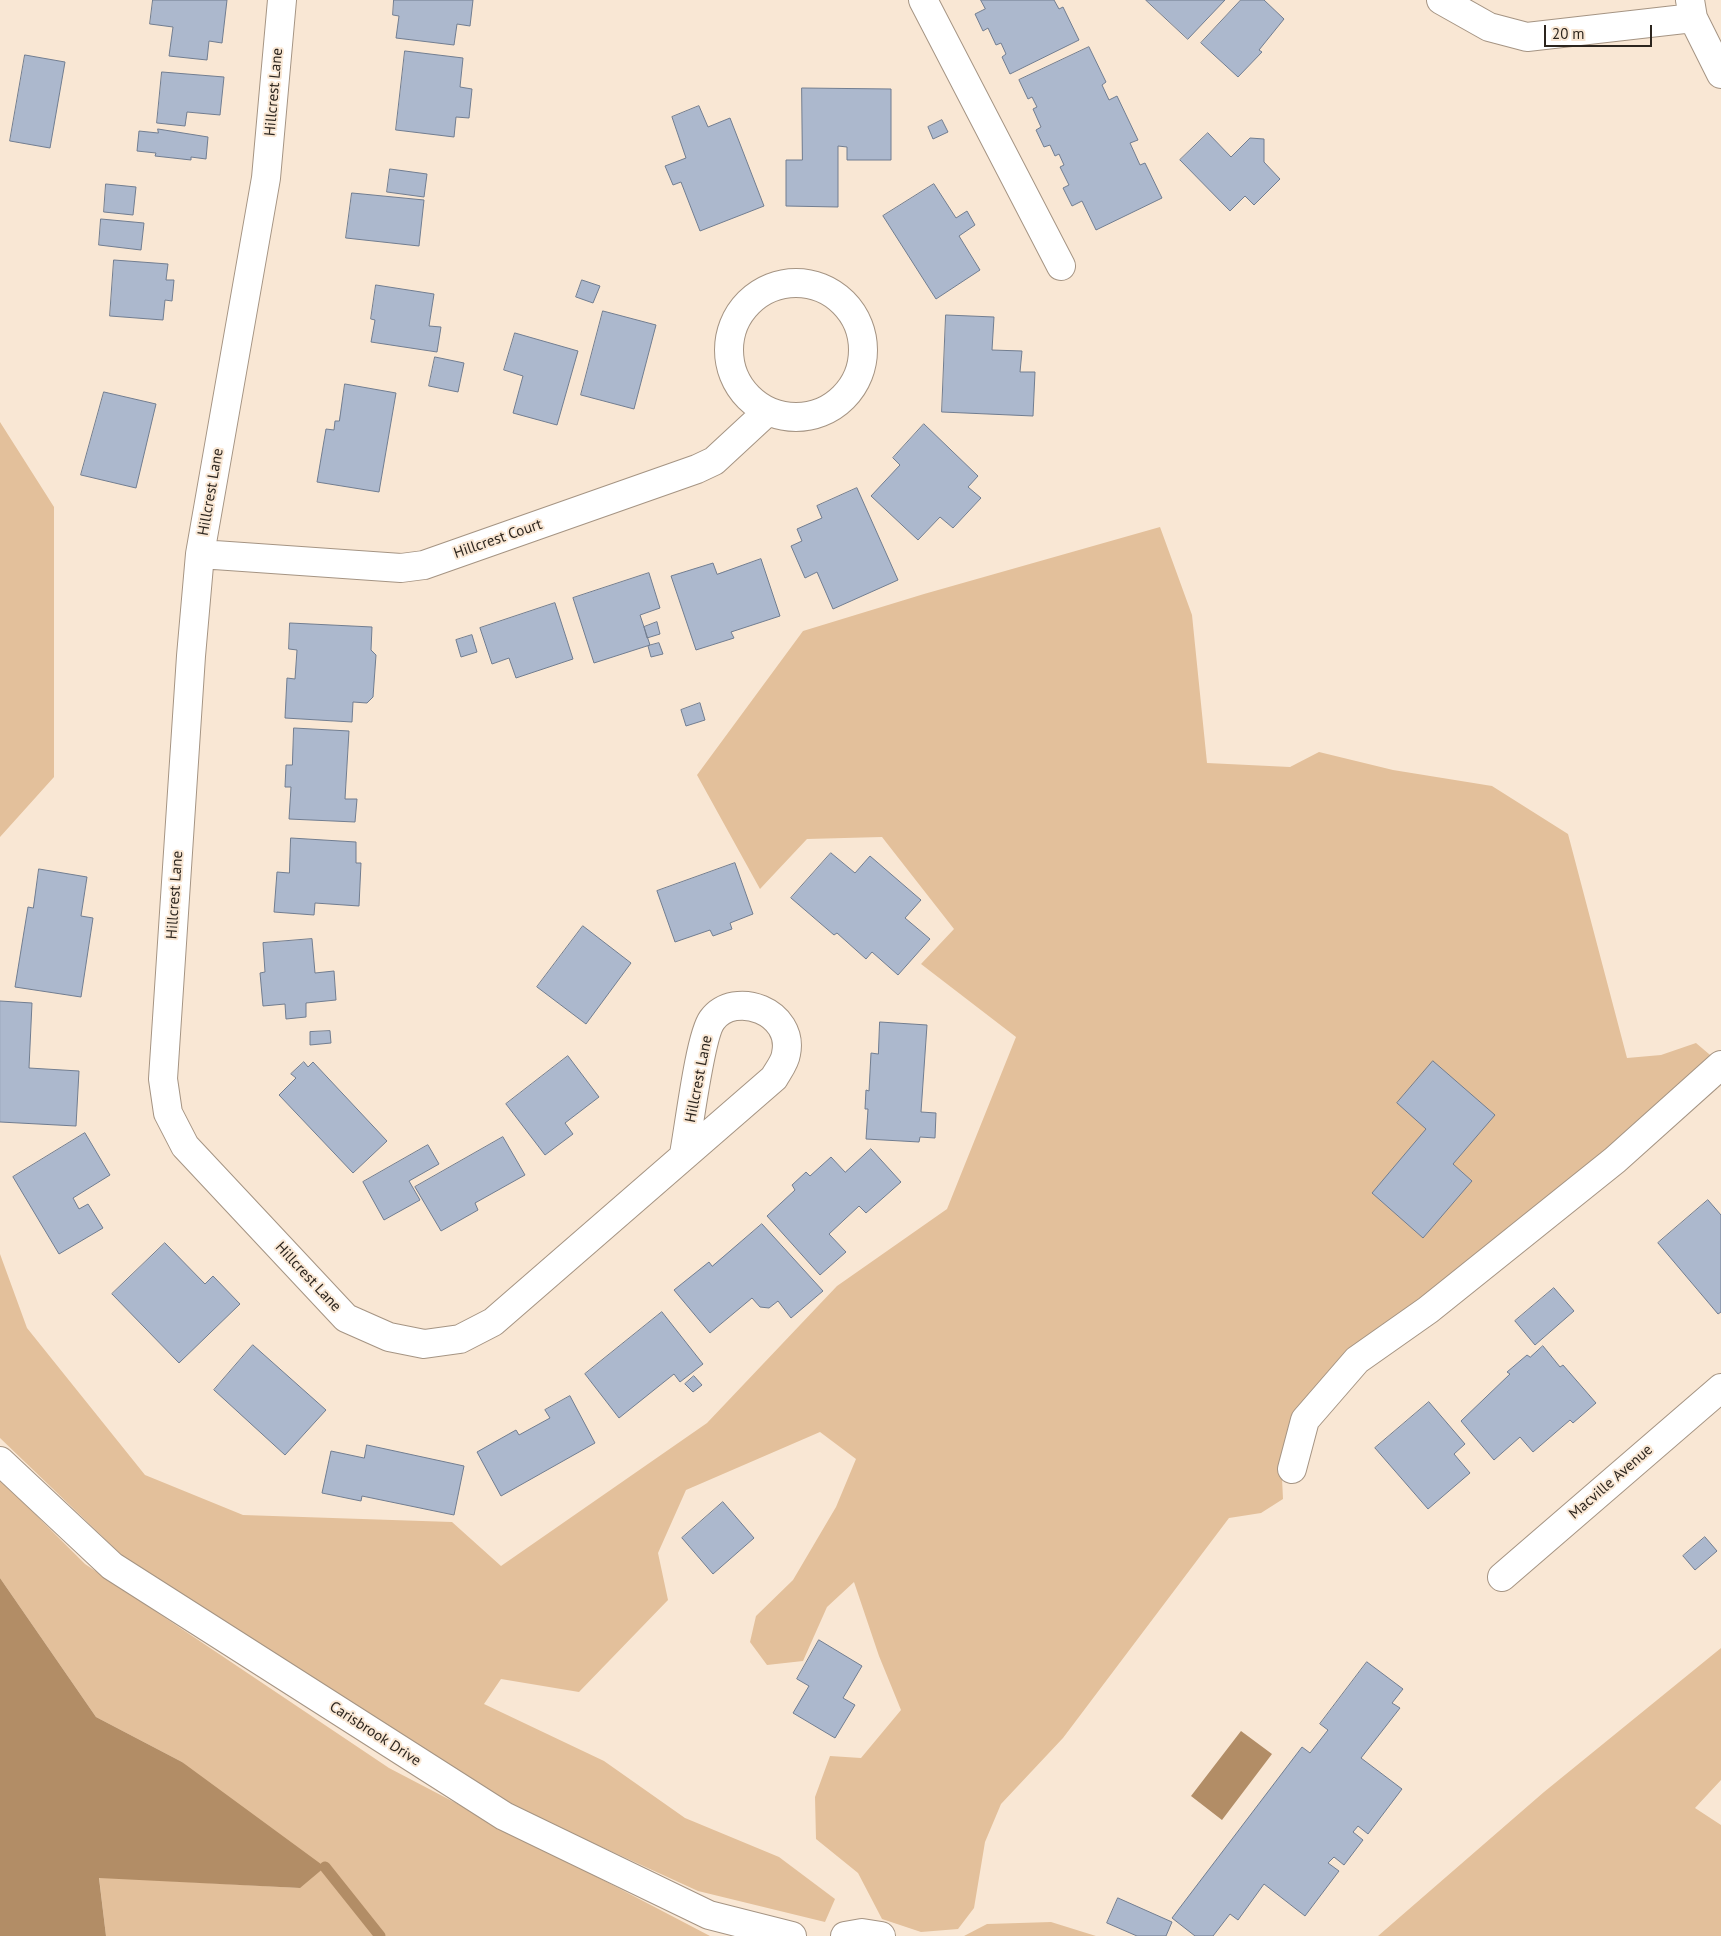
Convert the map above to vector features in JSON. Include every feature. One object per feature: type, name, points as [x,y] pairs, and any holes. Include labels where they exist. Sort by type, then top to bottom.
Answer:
[{"type":"street","name":"Hillcrest Lane","points":[[282,0],[266,178],[200,554],[191,656],[164,1079],[168,1113],[185,1146],[346,1318],[389,1337],[424,1344],[460,1339],[493,1322],[684,1154],[774,1078],[786,1054],[785,1029],[772,1014],[741,1006],[725,1009],[712,1020],[704,1041],[684,1154]]},
{"type":"street","points":[[923,0],[1061,266]]},
{"type":"street","points":[[1441,0],[1489,27],[1527,37],[1691,9],[1721,74]]},
{"type":"street","points":[[796,283],[819,287],[838,298],[856,321],[862,334],[863,356],[858,378],[847,396],[830,408],[809,415],[789,416],[768,411],[748,399],[735,380],[728,358],[730,336],[739,314],[754,297],[774,286],[796,283]]},
{"type":"street","name":"Hillcrest Court","points":[[200,554],[401,568],[424,565],[697,469],[714,461],[768,411]]},
{"type":"street","points":[[1292,1469],[1305,1420],[1356,1360],[1428,1310],[1615,1160],[1721,1065]]},
{"type":"street","name":"Macville Avenue","points":[[1502,1577],[1721,1388]]},
{"type":"street","name":"Carisbrook Drive","points":[[0,1461],[112,1566],[504,1816],[709,1914],[792,1936]]},
{"type":"street","points":[[845,1936],[862,1933],[881,1936]]},
{"type":"shaded area","points":[[0,422],[54,507],[54,777],[0,837]]},
{"type":"shaded area","points":[[1160,527],[1192,615],[1207,763],[1290,767],[1319,752],[1393,770],[1492,786],[1568,834],[1627,1058],[1661,1055],[1696,1043],[1716,1060],[1392,1323],[1328,1371],[1291,1435],[1282,1478],[1283,1499],[1261,1513],[1229,1518],[1063,1738],[1001,1804],[985,1842],[974,1908],[958,1929],[921,1932],[882,1919],[858,1873],[816,1839],[815,1797],[830,1756],[861,1758],[901,1710],[879,1656],[854,1582],[827,1607],[803,1661],[767,1665],[750,1642],[756,1616],[793,1580],[836,1507],[856,1459],[820,1432],[686,1490],[658,1553],[668,1600],[579,1692],[501,1679],[484,1704],[604,1761],[685,1818],[779,1857],[835,1899],[825,1922],[698,1891],[512,1806],[132,1565],[0,1438],[0,1254],[27,1328],[145,1475],[243,1515],[452,1522],[501,1566],[707,1423],[837,1286],[947,1209],[1016,1037],[921,964],[954,929],[882,837],[807,839],[760,889],[697,775],[803,631],[924,594]]},
{"type":"shaded area","points":[[0,1479],[85,1564],[389,1768],[710,1936],[106,1936],[99,1877],[299,1888],[182,1762],[96,1717],[0,1578]]},
{"type":"shaded area","points":[[0,1578],[96,1717],[182,1762],[325,1867],[300,1888],[99,1878],[106,1936],[0,1936]]},
{"type":"shaded area","points":[[1721,1648],[1721,1780],[1695,1808],[1721,1825],[1721,1936],[1378,1936],[1544,1792]]},
{"type":"shaded area","points":[[1241,1731],[1272,1754],[1222,1820],[1191,1796]]},
{"type":"shaded area","points":[[1051,1922],[1096,1936],[964,1936],[987,1924]]},
{"type":"building","points":[[153,0],[227,0],[222,43],[209,41],[207,60],[169,56],[173,27],[150,24]]},
{"type":"building","points":[[394,0],[473,0],[470,26],[457,24],[454,45],[396,38],[399,16],[393,15]]},
{"type":"building","points":[[981,0],[1054,0],[1059,9],[1063,7],[1079,40],[1010,74],[1002,57],[1006,54],[1001,43],[996,45],[988,28],[983,31],[975,14],[985,9]]},
{"type":"building","points":[[1146,0],[1225,0],[1188,39]]},
{"type":"building","points":[[1241,0],[1264,0],[1284,19],[1259,50],[1262,52],[1238,77],[1201,43]]},
{"type":"building","points":[[1089,47],[1106,82],[1102,85],[1109,100],[1117,96],[1138,140],[1130,143],[1140,165],[1145,163],[1162,198],[1096,230],[1082,201],[1072,206],[1063,188],[1069,185],[1060,167],[1064,165],[1059,154],[1055,156],[1050,145],[1044,147],[1036,130],[1041,127],[1033,109],[1037,107],[1032,97],[1028,99],[1019,80]]},
{"type":"building","points":[[405,51],[463,58],[460,87],[472,89],[469,118],[456,117],[454,137],[396,130]]},
{"type":"building","points":[[25,55],[65,62],[50,148],[10,141]]},
{"type":"building","points":[[162,72],[224,77],[220,115],[187,112],[185,126],[157,123]]},
{"type":"building","points":[[802,88],[891,89],[891,160],[847,160],[847,147],[838,146],[838,207],[786,206],[786,160],[802,160]]},
{"type":"building","points":[[699,106],[708,127],[730,118],[764,206],[700,231],[681,182],[673,185],[665,166],[686,158],[672,117]]},
{"type":"building","points":[[942,120],[948,132],[933,139],[928,127]]},
{"type":"building","points":[[158,129],[208,137],[206,159],[191,157],[191,160],[155,156],[156,153],[137,151],[139,131],[158,133]]},
{"type":"building","points":[[1208,133],[1231,157],[1250,138],[1264,139],[1264,162],[1280,179],[1254,205],[1245,196],[1230,211],[1180,160]]},
{"type":"building","points":[[390,169],[427,174],[424,197],[387,192]]},
{"type":"building","points":[[106,184],[136,187],[133,215],[104,212]]},
{"type":"building","points":[[934,184],[956,218],[967,211],[975,225],[959,236],[980,270],[936,299],[883,216]]},
{"type":"building","points":[[352,193],[424,200],[419,246],[346,238]]},
{"type":"building","points":[[101,219],[144,223],[141,250],[99,245]]},
{"type":"building","points":[[114,260],[168,264],[166,280],[174,280],[172,301],[165,300],[163,320],[110,316]]},
{"type":"building","points":[[582,280],[600,286],[593,303],[576,297]]},
{"type":"building","points":[[376,285],[434,294],[429,326],[441,327],[437,352],[371,342],[375,320],[371,319]]},
{"type":"building","points":[[603,311],[656,325],[634,409],[581,395]]},
{"type":"building","points":[[946,315],[994,317],[992,350],[1022,351],[1020,372],[1035,372],[1033,416],[942,412]]},
{"type":"building","points":[[515,333],[578,351],[557,425],[513,413],[523,376],[504,370]]},
{"type":"building","points":[[435,357],[464,363],[458,392],[429,386]]},
{"type":"building","points":[[345,384],[396,393],[379,492],[317,482],[326,429],[334,430],[335,421],[339,421]]},
{"type":"building","points":[[104,392],[156,404],[136,488],[81,475]]},
{"type":"building","points":[[924,424],[978,476],[968,487],[981,498],[953,528],[940,517],[918,540],[871,496],[900,465],[893,458]]},
{"type":"building","points":[[857,488],[898,580],[833,609],[817,572],[805,578],[791,546],[802,541],[797,529],[822,518],[817,506]]},
{"type":"building","points":[[761,559],[780,616],[731,632],[734,638],[696,650],[671,576],[713,563],[717,574]]},
{"type":"building","points":[[649,573],[660,608],[640,615],[650,645],[594,663],[573,598]]},
{"type":"building","points":[[555,603],[573,659],[516,678],[509,658],[492,664],[480,628]]},
{"type":"building","points":[[657,622],[660,634],[647,638],[644,627]]},
{"type":"building","points":[[290,623],[372,627],[371,650],[376,655],[373,697],[367,703],[353,702],[352,722],[285,718],[287,678],[295,679],[297,650],[289,649]]},
{"type":"building","points":[[472,635],[477,652],[461,657],[456,640]]},
{"type":"building","points":[[659,643],[663,654],[651,657],[648,646]]},
{"type":"building","points":[[700,703],[705,720],[686,726],[681,710]]},
{"type":"building","points":[[294,728],[349,731],[345,799],[357,799],[355,822],[289,819],[291,787],[285,787],[286,765],[292,765]]},
{"type":"building","points":[[291,838],[356,842],[356,863],[361,863],[359,906],[315,903],[314,915],[274,912],[277,872],[289,873]]},
{"type":"building","points":[[831,853],[855,873],[870,856],[921,900],[905,918],[930,939],[898,975],[872,952],[866,959],[837,933],[834,935],[791,898]]},
{"type":"building","points":[[735,863],[753,914],[730,923],[732,929],[713,936],[710,930],[675,942],[657,891]]},
{"type":"building","points":[[39,869],[87,877],[81,916],[93,918],[81,997],[15,987],[28,907],[33,908]]},
{"type":"building","points":[[583,926],[631,963],[586,1024],[537,987]]},
{"type":"building","points":[[312,939],[315,973],[334,971],[336,1000],[306,1003],[306,1017],[286,1019],[285,1004],[263,1006],[260,973],[265,972],[263,943]]},
{"type":"building","points":[[0,1001],[32,1003],[29,1068],[79,1071],[76,1126],[0,1122]]},
{"type":"building","points":[[880,1022],[927,1025],[921,1112],[936,1113],[935,1138],[920,1137],[919,1142],[866,1139],[868,1109],[865,1109],[866,1090],[869,1091],[871,1053],[878,1054]]},
{"type":"building","points":[[330,1031],[331,1043],[310,1045],[310,1032]]},
{"type":"building","points":[[568,1056],[599,1097],[565,1123],[573,1134],[545,1155],[506,1104]]},
{"type":"building","points":[[1433,1061],[1495,1115],[1453,1164],[1472,1181],[1423,1238],[1372,1193],[1426,1129],[1397,1103]]},
{"type":"building","points":[[304,1062],[308,1067],[313,1062],[387,1141],[353,1173],[279,1095],[296,1078],[291,1074]]},
{"type":"building","points":[[85,1133],[110,1175],[73,1198],[79,1209],[88,1204],[103,1228],[59,1254],[13,1177]]},
{"type":"building","points":[[503,1137],[525,1175],[475,1203],[478,1210],[441,1231],[415,1187]]},
{"type":"building","points":[[428,1145],[439,1164],[409,1181],[420,1200],[384,1220],[363,1182]]},
{"type":"building","points":[[871,1149],[901,1182],[866,1213],[859,1206],[829,1234],[846,1252],[820,1275],[767,1216],[795,1190],[792,1185],[806,1172],[810,1176],[831,1157],[845,1172]]},
{"type":"building","points":[[1708,1200],[1721,1215],[1721,1312],[1718,1314],[1658,1243]]},
{"type":"building","points":[[762,1224],[823,1291],[791,1318],[778,1301],[769,1308],[760,1307],[752,1298],[710,1333],[674,1290],[709,1262],[712,1266]]},
{"type":"building","points":[[165,1243],[205,1284],[213,1276],[240,1304],[179,1363],[112,1294]]},
{"type":"building","points":[[1554,1288],[1574,1311],[1535,1345],[1515,1321]]},
{"type":"building","points":[[662,1312],[703,1364],[680,1382],[674,1374],[619,1418],[585,1374]]},
{"type":"building","points":[[253,1345],[326,1410],[285,1455],[214,1390]]},
{"type":"building","points":[[1543,1346],[1560,1367],[1563,1365],[1596,1403],[1573,1423],[1570,1420],[1533,1452],[1520,1437],[1494,1460],[1461,1421],[1510,1374],[1507,1372],[1527,1355],[1530,1357]]},
{"type":"building","points":[[694,1376],[702,1385],[693,1392],[685,1384]]},
{"type":"building","points":[[570,1396],[595,1443],[501,1496],[477,1452],[516,1430],[519,1435],[550,1418],[545,1410]]},
{"type":"building","points":[[1429,1402],[1465,1444],[1454,1454],[1470,1473],[1428,1509],[1375,1448]]},
{"type":"building","points":[[367,1445],[464,1466],[454,1515],[362,1496],[361,1501],[322,1493],[331,1451],[364,1458]]},
{"type":"building","points":[[723,1502],[754,1538],[713,1574],[682,1538]]},
{"type":"building","points":[[1705,1537],[1717,1551],[1695,1570],[1683,1556]]},
{"type":"building","points":[[819,1640],[862,1666],[843,1698],[855,1705],[835,1738],[793,1713],[809,1686],[797,1679]]},
{"type":"building","points":[[1367,1662],[1403,1689],[1392,1703],[1400,1708],[1361,1758],[1402,1789],[1368,1834],[1358,1826],[1353,1832],[1363,1840],[1344,1865],[1334,1857],[1328,1863],[1339,1871],[1305,1916],[1264,1884],[1238,1920],[1230,1914],[1213,1936],[1195,1936],[1172,1918],[1302,1747],[1310,1753],[1328,1730],[1320,1724]]},
{"type":"building","points":[[1118,1898],[1172,1922],[1166,1936],[1137,1936],[1107,1923]]},
{"type":"waterway","points":[[325,1867],[380,1936]]}]
